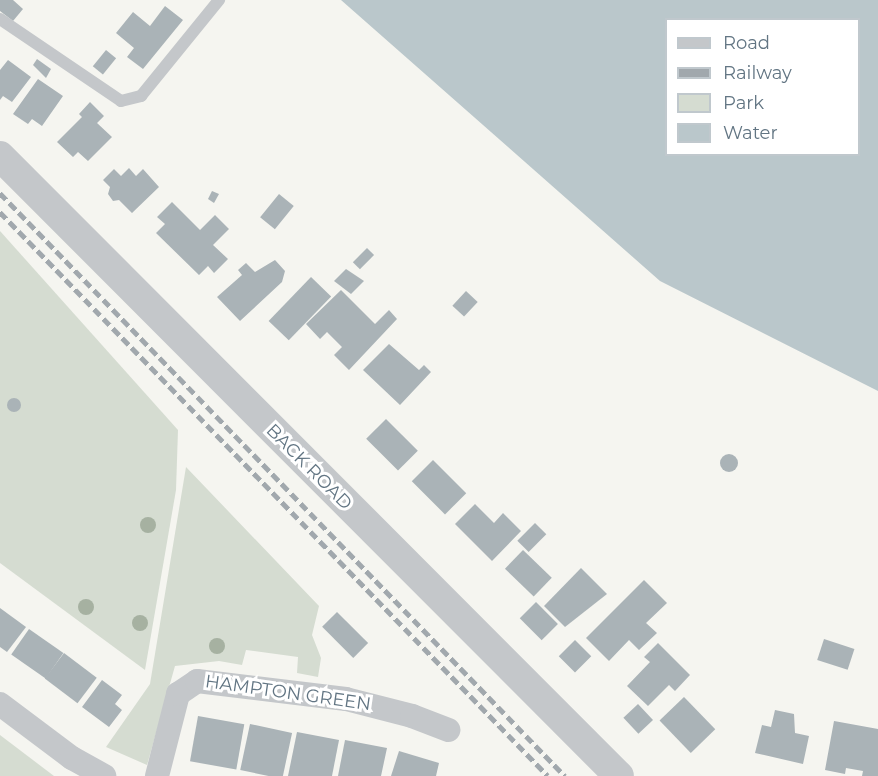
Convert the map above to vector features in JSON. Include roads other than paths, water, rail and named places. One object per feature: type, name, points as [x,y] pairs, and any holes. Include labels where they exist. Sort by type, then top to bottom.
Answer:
[{"type":"street","name":"BACK ROAD","points":[[0,156],[619,776]]},
{"type":"street","name":"HAMPTON GREEN","points":[[157,776],[178,694],[197,681],[346,699],[412,716],[448,730]]},
{"type":"street","points":[[0,704],[72,758],[104,776]]},
{"type":"lane","points":[[0,20],[121,101],[141,96],[219,0]]},
{"type":"water","points":[[341,0],[878,0],[878,391],[660,281]]},
{"type":"railway","points":[[0,193],[565,776]]},
{"type":"railway","points":[[0,212],[548,776]]}]
